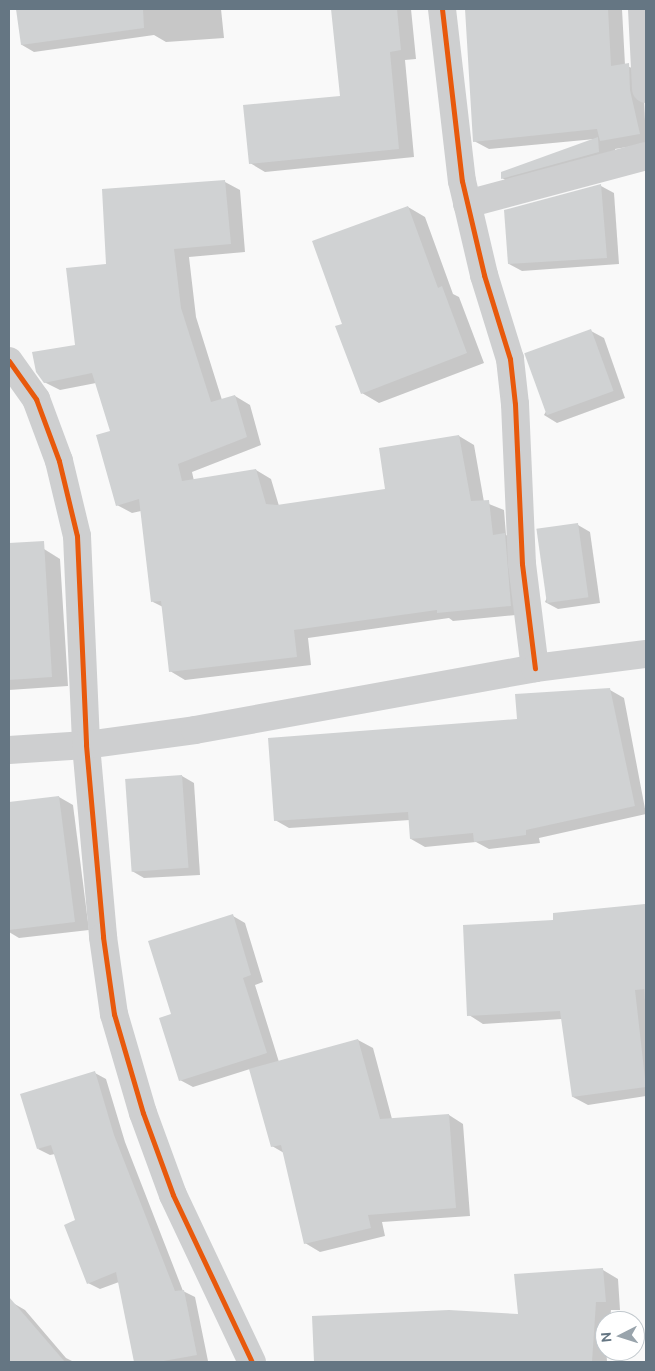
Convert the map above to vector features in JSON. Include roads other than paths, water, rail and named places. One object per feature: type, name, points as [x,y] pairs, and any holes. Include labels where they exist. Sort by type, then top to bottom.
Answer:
[{"type":"street","points":[[442,9],[450,94],[467,204],[484,275],[510,359],[516,404],[522,564],[535,668]]},
{"type":"street","points":[[642,9],[646,89]]},
{"type":"street","points":[[467,204],[646,156]]},
{"type":"street","points":[[9,361],[36,400],[59,461],[76,536],[86,745],[102,937],[114,1014],[143,1113],[173,1195],[252,1362]]},
{"type":"street","points":[[9,750],[86,745],[195,730],[535,668],[646,654]]}]
